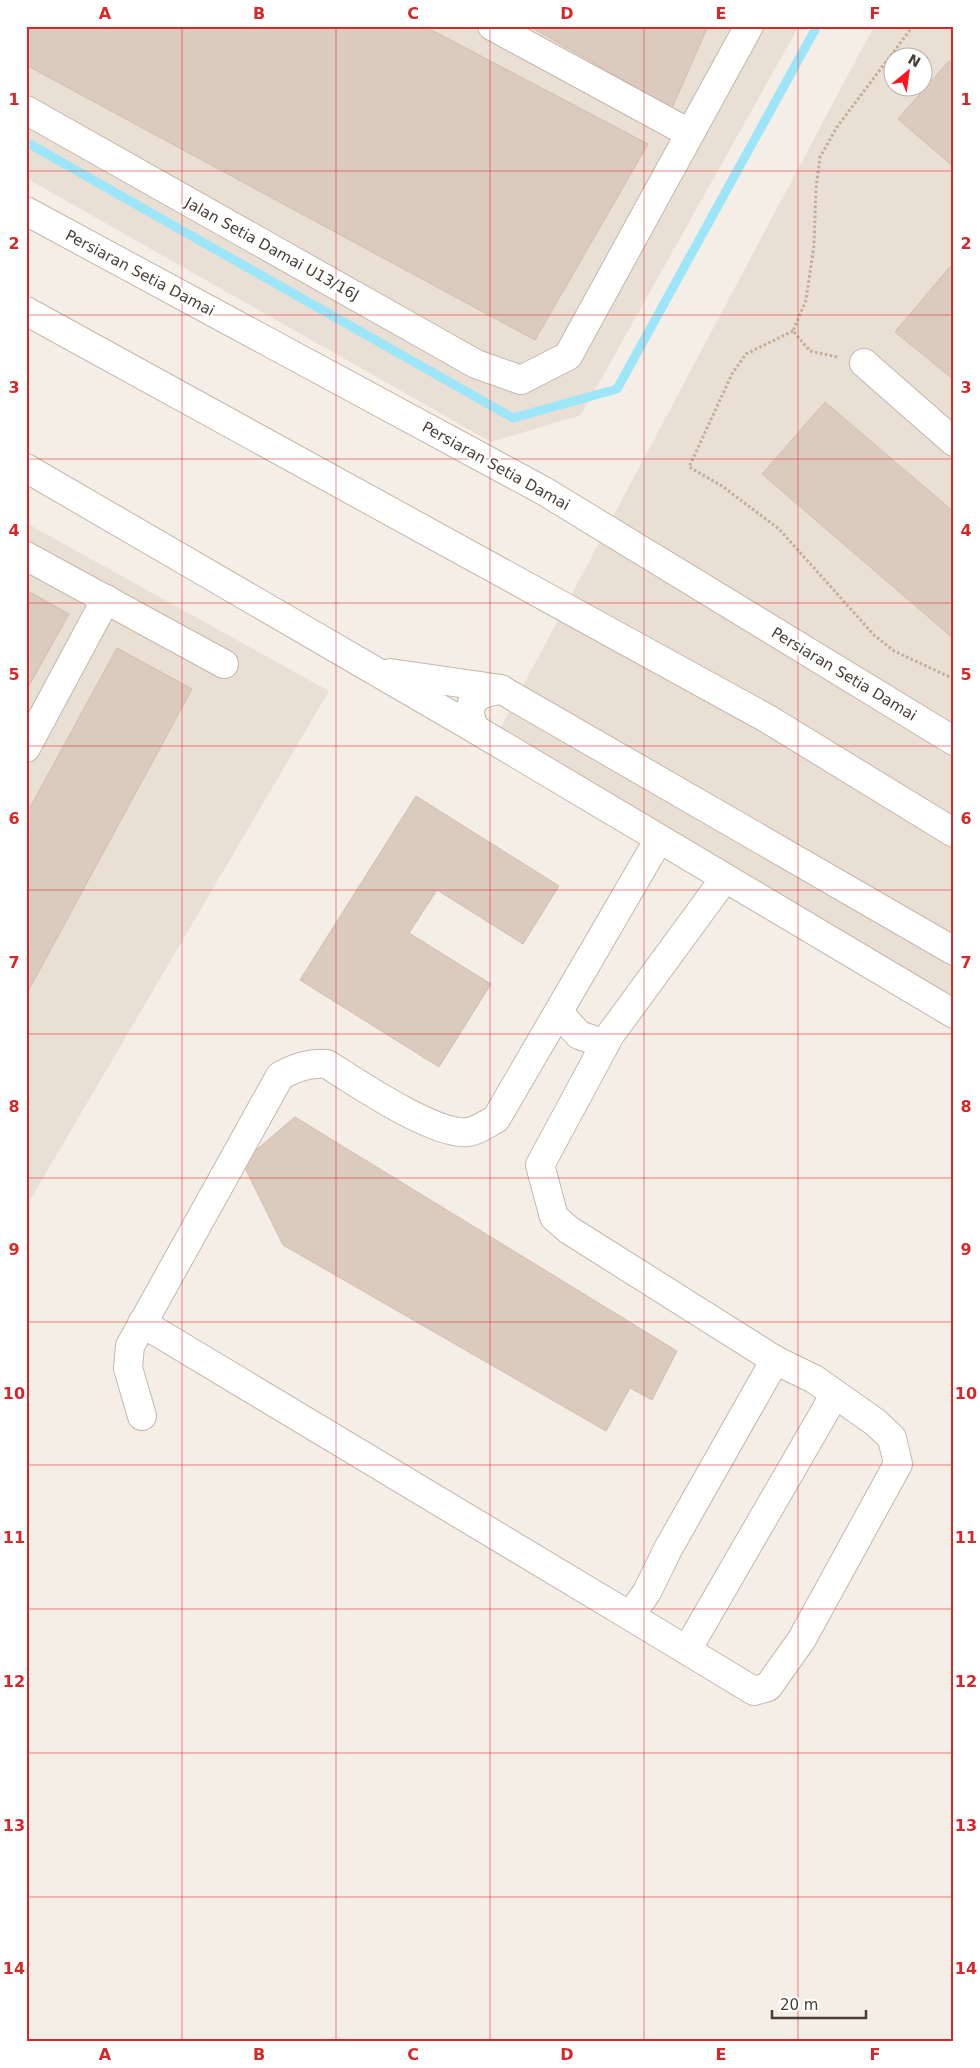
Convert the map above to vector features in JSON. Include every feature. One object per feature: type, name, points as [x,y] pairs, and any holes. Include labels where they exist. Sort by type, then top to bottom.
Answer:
[{"type":"street","points":[[492,26],[689,133],[749,26]]},
{"type":"street","name":"Jalan Setia Damai U13/16J","points":[[26,110],[476,364],[521,380],[568,356],[689,133]]},
{"type":"street","name":"Persiaran Setia Damai","points":[[26,211],[544,491],[954,742]]},
{"type":"street","points":[[26,311],[768,719],[954,833]]},
{"type":"street","points":[[864,363],[954,442]]},
{"type":"street","points":[[26,468],[475,729],[954,1014]]},
{"type":"street","points":[[26,556],[224,664]]},
{"type":"street","points":[[26,748],[106,599]]},
{"type":"street","points":[[376,671],[502,690],[954,951]]},
{"type":"street","points":[[475,729],[470,719],[470,710],[473,702],[479,695],[487,691],[502,690]]},
{"type":"street","points":[[142,1416],[128,1368],[130,1346],[280,1076],[297,1067],[313,1063],[327,1064],[426,1122],[446,1130],[469,1132],[496,1119],[659,839]]},
{"type":"street","points":[[142,1323],[754,1691],[768,1687],[802,1639],[898,1464],[892,1438],[875,1422],[814,1379],[775,1360],[569,1230],[554,1218],[540,1164],[605,1044],[725,878]]},
{"type":"street","points":[[559,1013],[579,1035],[605,1044]]},
{"type":"street","points":[[630,1616],[647,1592],[668,1549],[775,1360]]},
{"type":"street","points":[[687,1650],[835,1394]]},
{"type":"path","points":[[913,26],[837,127],[820,157],[816,189],[814,245],[806,300],[793,331],[746,354],[732,374],[690,468],[722,486],[779,529],[874,635],[894,651],[954,679]]},
{"type":"path","points":[[793,331],[810,351],[864,363]]},
{"type":"shaded area","points":[[26,26],[799,26],[581,415],[491,442],[26,178]]},
{"type":"shaded area","points":[[874,26],[954,26],[954,1018],[492,744]]},
{"type":"shaded area","points":[[26,523],[329,691],[26,1207]]},
{"type":"building","points":[[26,26],[424,26],[648,144],[535,340],[26,65]]},
{"type":"building","points":[[529,26],[708,26],[672,108]]},
{"type":"building","points":[[949,61],[954,65],[954,167],[898,119],[916,98],[932,98],[932,80]]},
{"type":"building","points":[[954,264],[954,380],[895,332]]},
{"type":"building","points":[[825,402],[954,512],[954,639],[762,474]]},
{"type":"building","points":[[26,590],[69,614],[26,691]]},
{"type":"building","points":[[117,648],[192,689],[26,995],[26,815]]},
{"type":"building","points":[[416,796],[559,886],[523,944],[437,890],[409,933],[491,984],[439,1067],[300,980]]},
{"type":"building","points":[[295,1117],[677,1351],[652,1400],[630,1388],[606,1431],[283,1245],[242,1162]]},
{"type":"waterway","points":[[26,142],[513,418],[617,389],[817,26]]}]
